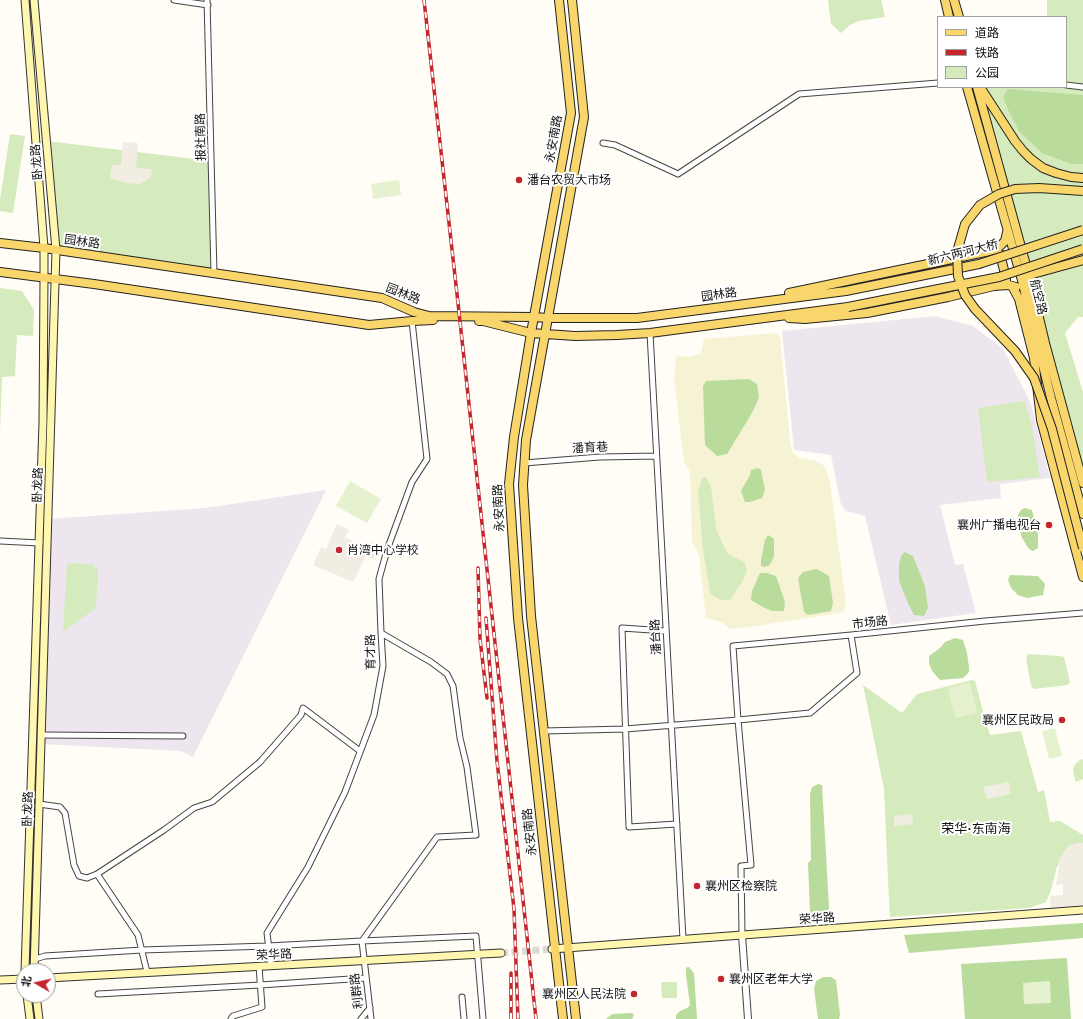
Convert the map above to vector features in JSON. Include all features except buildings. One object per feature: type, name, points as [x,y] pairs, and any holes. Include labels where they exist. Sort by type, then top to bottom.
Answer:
[{"type":"main road","name":"卧龙路","points":[[25,0],[44,248],[43,422],[40,543],[25,963]]},
{"type":"main road","name":"卧龙路","points":[[34,0],[56,250],[35,963]]},
{"type":"main road","name":"永安南路","points":[[559,0],[572,113],[531,333],[514,436],[509,484],[518,618],[563,1019]]},
{"type":"main road","name":"永安南路","points":[[572,0],[584,117],[526,440],[523,485],[531,616],[576,1019]]},
{"type":"main road","points":[[945,0],[949,16]]},
{"type":"main road","points":[[954,0],[958,16]]},
{"type":"main road","name":"航空路","points":[[967,88],[1026,296],[1049,390],[1083,514]]},
{"type":"main road","name":"航空路","points":[[978,88],[1083,483]]},
{"type":"main road","points":[[979,88],[1015,141],[1031,159],[1043,168],[1056,173],[1071,177],[1083,178]]},
{"type":"main road","points":[[1083,191],[1039,188],[1015,189],[999,194],[980,205],[965,224],[957,252],[958,276],[965,295],[975,309],[1015,351],[1034,378],[1052,429],[1083,548]]},
{"type":"main road","name":"新六两河大桥","points":[[846,291],[979,264],[1083,230]]},
{"type":"main road","points":[[992,251],[1005,241],[1008,231]]},
{"type":"main road","name":"园林路","points":[[0,243],[44,248],[382,298],[414,312],[429,316],[637,318],[846,291]]},
{"type":"main road","name":"园林路","points":[[0,272],[369,325],[412,321],[483,321],[531,333],[575,336],[650,333],[848,307],[999,277],[1083,249]]},
{"type":"main road","name":"园林路","points":[[776,300],[785,294],[992,251]]},
{"type":"main road","points":[[992,251],[1000,254],[1006,278],[1006,281],[1001,286]]},
{"type":"main road","points":[[1029,275],[1083,260]]},
{"type":"main road","name":"园林路","points":[[777,316],[793,319],[805,319],[867,313],[994,286],[1012,286]]},
{"type":"main road","points":[[1012,286],[1020,289],[1026,296]]},
{"type":"main road","points":[[1012,286],[1019,300],[1034,358],[1040,420],[1083,577]]},
{"type":"main road","name":"荣华路","points":[[554,949],[1083,910]]},
{"type":"main road","name":"荣华路","points":[[56,978],[500,953]]},
{"type":"main road","points":[[0,980],[16,979]]},
{"type":"main road","points":[[28,1003],[30,1019]]},
{"type":"main road","points":[[37,1003],[39,1019]]},
{"type":"street","points":[[174,0],[208,3]]},
{"type":"street","name":"报社南路","points":[[208,3],[214,273]]},
{"type":"street","points":[[603,143],[616,145],[678,174],[798,94],[937,83]]},
{"type":"street","points":[[1067,85],[1083,87]]},
{"type":"street","name":"育才路","points":[[271,966],[267,933],[308,867],[345,792],[374,715],[384,666],[379,579],[387,550],[412,482],[427,459],[412,321]]},
{"type":"street","name":"潘台路","points":[[650,333],[683,940]]},
{"type":"street","name":"潘育巷","points":[[524,462],[656,456]]},
{"type":"street","points":[[0,540],[40,543]]},
{"type":"street","name":"市场路","points":[[738,720],[733,646],[985,621],[1083,613]]},
{"type":"street","points":[[666,631],[622,628],[629,827],[677,824]]},
{"type":"street","points":[[362,941],[436,837],[476,835],[467,767],[460,738],[453,686],[447,674],[431,662],[381,633]]},
{"type":"street","points":[[544,731],[671,725],[810,713],[856,673],[851,635]]},
{"type":"street","points":[[39,804],[60,807],[65,813],[74,865],[79,876],[87,878],[97,874],[164,830],[194,808],[212,802],[260,762],[301,715],[303,708],[360,751]]},
{"type":"street","points":[[738,720],[751,865],[741,866],[742,935],[748,1019]]},
{"type":"street","points":[[41,735],[184,736]]},
{"type":"street","points":[[97,874],[138,935],[148,972]]},
{"type":"street","points":[[35,959],[44,956],[142,950],[268,946],[476,936],[483,1019]]},
{"type":"street","name":"利群路","points":[[362,941],[371,1019]]},
{"type":"street","points":[[231,1019],[234,1016],[262,1007],[259,966]]},
{"type":"street","points":[[98,994],[366,978]]},
{"type":"street","points":[[462,998],[464,1019]]},
{"type":"street","points":[[361,1019],[370,1008]]},
{"type":"shaded area","points":[[123,142],[138,143],[136,168],[152,169],[151,177],[140,184],[127,183],[110,178],[112,165],[121,165]]},
{"type":"shaded area","points":[[935,316],[973,326],[1003,349],[1030,401],[1050,478],[1000,484],[1001,498],[940,505],[955,565],[963,564],[976,613],[891,625],[865,516],[846,511],[841,505],[831,455],[794,450],[782,331]]},
{"type":"shaded area","points":[[777,333],[780,337],[792,451],[799,458],[816,461],[823,465],[827,471],[830,483],[846,602],[844,610],[840,613],[731,629],[721,622],[706,618],[699,555],[692,542],[690,472],[684,462],[674,379],[676,356],[689,357],[701,353],[704,339]]},
{"type":"shaded area","points":[[326,490],[193,757],[181,751],[41,744],[48,519],[205,508]]},
{"type":"shaded area","points":[[337,524],[349,530],[345,537],[368,549],[371,542],[379,546],[373,559],[366,556],[353,582],[313,565],[321,547],[326,549]]},
{"type":"shaded area","points":[[1009,782],[1011,794],[987,799],[983,787]]},
{"type":"shaded area","points":[[912,814],[913,824],[894,826],[894,816]]},
{"type":"shaded area","points":[[1083,843],[1083,910],[1051,913],[1050,896],[1063,895],[1063,884],[1056,885],[1060,858],[1070,845]]},
{"type":"green space","points":[[828,0],[881,0],[885,17],[859,21],[850,25],[841,33],[831,24]]},
{"type":"green space","points":[[1047,0],[1083,0],[1083,317],[1078,317],[1065,333],[1083,392],[1083,482],[977,88],[1067,88],[1067,16],[1047,16]]},
{"type":"green space","points":[[1008,89],[1083,95],[1083,164],[1071,164],[1042,153],[1019,131],[1003,97]]},
{"type":"green space","points":[[10,134],[25,136],[13,213],[0,211],[0,200]]},
{"type":"green space","points":[[47,141],[211,161],[214,273],[56,250]]},
{"type":"green space","points":[[399,180],[401,195],[373,199],[371,184]]},
{"type":"green space","points":[[0,288],[22,291],[34,310],[33,336],[17,335],[15,376],[2,377],[0,432]]},
{"type":"green space","points":[[749,379],[757,384],[759,398],[752,413],[727,454],[717,456],[705,445],[703,386],[706,381]]},
{"type":"green space","points":[[1025,401],[1032,427],[1040,477],[987,482],[978,408]]},
{"type":"green space","points":[[758,468],[761,470],[765,490],[762,498],[745,502],[741,491],[750,475],[751,470]]},
{"type":"green space","points":[[706,477],[711,487],[716,529],[727,553],[745,563],[747,571],[742,582],[730,600],[720,600],[710,593],[703,549],[698,492],[702,478]]},
{"type":"green space","points":[[350,481],[381,499],[367,523],[336,506]]},
{"type":"green space","points":[[1025,508],[1032,510],[1038,535],[1038,548],[1033,551],[1029,549],[1022,538],[1018,523],[1018,515],[1021,510]]},
{"type":"green space","points":[[768,535],[774,539],[774,556],[770,565],[764,567],[761,566],[761,560],[765,540]]},
{"type":"green space","points":[[905,552],[913,556],[925,586],[928,608],[924,616],[914,615],[899,581],[899,564],[901,556]]},
{"type":"green space","points":[[67,563],[92,564],[98,570],[98,575],[96,608],[63,632]]},
{"type":"green space","points":[[817,569],[829,576],[833,603],[831,611],[808,615],[804,612],[798,578],[803,572]]},
{"type":"green space","points":[[760,573],[767,573],[776,576],[785,602],[784,611],[772,611],[751,600],[752,591]]},
{"type":"green space","points":[[1010,575],[1038,576],[1045,584],[1043,595],[1027,598],[1018,595],[1011,588],[1008,580]]},
{"type":"green space","points":[[955,638],[963,640],[967,653],[969,672],[963,678],[940,680],[932,671],[929,663],[929,656],[940,648],[945,642]]},
{"type":"green space","points":[[1028,654],[1064,657],[1070,682],[1068,685],[1034,689],[1031,686],[1026,658]]},
{"type":"green space","points":[[972,680],[975,681],[990,735],[1021,731],[1038,792],[1044,790],[1050,822],[1060,821],[1083,835],[1083,843],[1077,843],[1060,858],[1046,902],[1029,908],[890,917],[884,789],[863,685],[902,713],[917,694]]},
{"type":"green space","points":[[970,683],[977,713],[955,718],[948,688]]},
{"type":"green space","points":[[1055,728],[1062,756],[1049,759],[1042,731]]},
{"type":"green space","points":[[1083,759],[1083,779],[1076,782],[1073,769],[1075,764]]},
{"type":"green space","points":[[818,784],[822,785],[829,907],[827,918],[819,917],[810,912],[808,863],[811,860],[810,794],[812,787]]},
{"type":"green space","points":[[1083,923],[1083,938],[909,953],[904,935]]},
{"type":"green space","points":[[1067,958],[1071,1019],[965,1019],[961,964]]},
{"type":"green space","points":[[688,967],[694,973],[697,1019],[676,1019],[676,1015],[680,1011],[690,1005],[686,975],[686,968]]},
{"type":"green space","points":[[823,977],[831,977],[836,980],[840,1015],[839,1019],[818,1019],[814,989],[816,981]]},
{"type":"green space","points":[[1050,981],[1051,1003],[1024,1004],[1023,983]]},
{"type":"green space","points":[[661,982],[677,982],[677,998],[662,998]]},
{"type":"green space","points":[[632,1013],[634,1015],[632,1019],[606,1019],[612,1014]]},
{"type":"tunnel","points":[[501,953],[552,949]]},
{"type":"railway","points":[[424,0],[536,1019]]},
{"type":"railway","points":[[478,568],[480,639],[487,698]]},
{"type":"railway","points":[[486,618],[497,761],[514,909],[518,1019]]},
{"type":"railway","points":[[511,973],[511,1019]]},
{"type":"place","name":"潘台农贸大市场","points":[[519,180]]},
{"type":"place","name":"襄州广播电视台","points":[[1049,525]]},
{"type":"place","name":"肖湾中心学校","points":[[339,550]]},
{"type":"place","name":"襄州区民政局","points":[[1062,720]]},
{"type":"place","name":"襄州区检察院","points":[[697,886]]},
{"type":"place","name":"襄州区老年大学","points":[[721,979]]},
{"type":"place","name":"襄州区人民法院","points":[[634,994]]},
{"type":"district","name":"荣华·东南海","points":[[976,829]]}]
